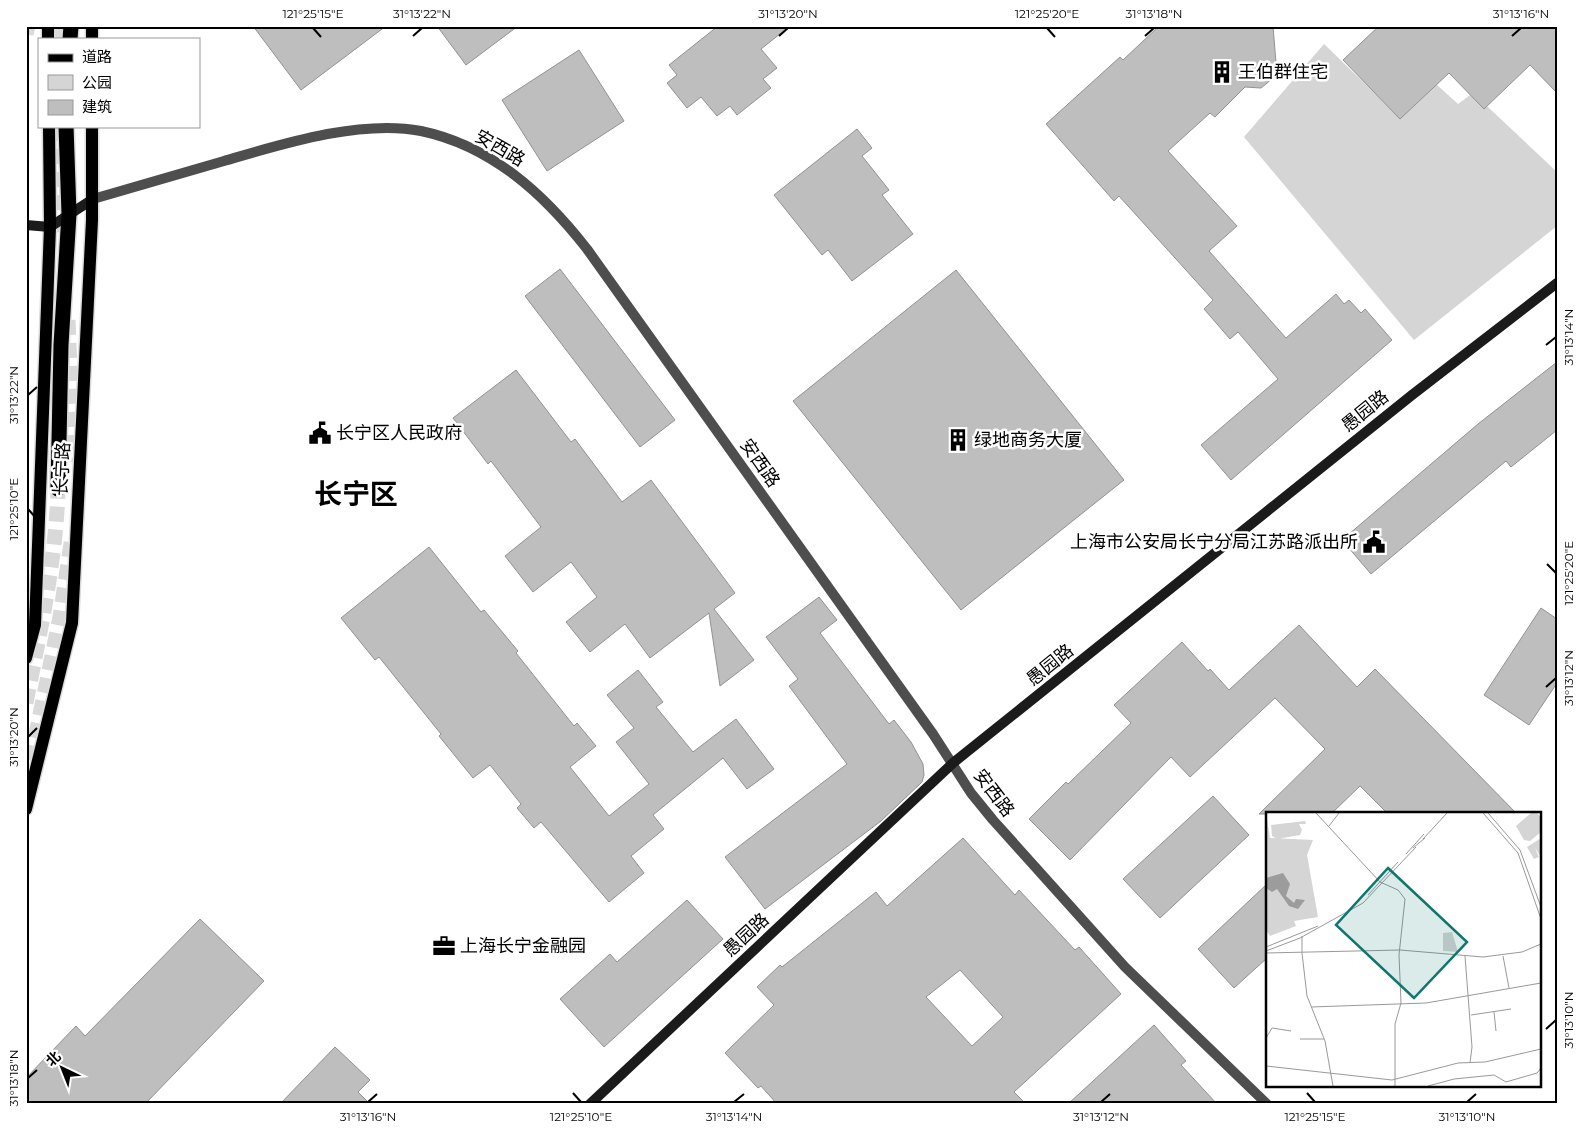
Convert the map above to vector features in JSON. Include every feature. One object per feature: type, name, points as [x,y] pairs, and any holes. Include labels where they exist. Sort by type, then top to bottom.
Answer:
[{"type":"highway","points":[[58,489],[61,345],[69,214],[66,128]]},
{"type":"main road","name":"长宁路","points":[[26,658],[35,625],[50,227],[49,128]]},
{"type":"main road","name":"长宁路","points":[[26,809],[72,624],[93,199],[92,128]]},
{"type":"main road","points":[[26,225],[50,227],[93,199]]},
{"type":"main road","name":"愚园路","points":[[590,1104],[953,763],[1412,395],[1557,283]]},
{"type":"street","name":"安西路","points":[[93,199],[286,143],[333,134],[382,128],[420,131],[455,141],[493,159],[531,186],[563,218],[588,249],[953,763],[971,793],[1125,967],[1266,1104]]},
{"type":"green space","points":[[1324,44],[1387,105],[1425,74],[1458,104],[1473,93],[1557,172],[1557,226],[1414,340],[1244,137]]},
{"type":"building","points":[[253,26],[386,26],[301,90]]},
{"type":"building","points":[[437,26],[518,26],[466,65]]},
{"type":"building","points":[[718,26],[790,26],[761,49],[777,68],[763,79],[771,88],[737,115],[730,106],[717,116],[701,97],[687,108],[667,83],[677,75],[669,65]]},
{"type":"building","points":[[1159,26],[1273,26],[1277,75],[1261,88],[1245,87],[1215,117],[1210,113],[1168,151],[1237,226],[1209,251],[1286,338],[1336,294],[1344,304],[1349,300],[1361,313],[1365,309],[1392,340],[1231,480],[1201,445],[1278,379],[1238,332],[1230,339],[1204,309],[1213,300],[1119,196],[1114,201],[1046,124],[1120,57],[1123,60]]},
{"type":"building","points":[[1379,26],[1557,26],[1557,93],[1530,65],[1484,109],[1449,73],[1400,119],[1343,60]]},
{"type":"building","points":[[579,50],[624,121],[547,171],[502,100]]},
{"type":"building","points":[[857,129],[872,148],[862,156],[889,190],[882,195],[913,234],[852,281],[828,250],[822,255],[774,195]]},
{"type":"building","points":[[560,269],[675,420],[640,447],[525,296]]},
{"type":"building","name":"绿地商务大厦","points":[[956,270],[1124,480],[961,610],[793,401]]},
{"type":"building","points":[[1557,362],[1557,430],[1511,467],[1506,461],[1371,574],[1342,540],[1478,424]]},
{"type":"building","points":[[516,370],[571,442],[575,439],[622,502],[651,480],[735,593],[714,609],[754,660],[720,686],[709,613],[650,658],[625,624],[590,652],[566,622],[597,597],[571,562],[533,592],[505,556],[541,527],[491,461],[488,464],[453,418]]},
{"type":"building","points":[[429,547],[481,612],[484,610],[518,651],[516,653],[574,726],[577,723],[596,746],[570,767],[609,816],[649,784],[616,742],[634,728],[607,695],[638,670],[663,702],[656,707],[693,752],[736,719],[774,769],[747,789],[723,758],[653,815],[664,829],[631,856],[644,873],[609,902],[541,822],[534,828],[517,808],[521,804],[490,765],[473,778],[439,736],[441,734],[379,657],[375,660],[341,618]]},
{"type":"building","points":[[819,597],[837,620],[820,633],[889,724],[894,720],[911,742],[923,764],[924,775],[922,782],[881,821],[765,909],[725,857],[847,764],[789,686],[798,679],[766,637]]},
{"type":"building","points":[[1541,608],[1557,619],[1557,683],[1529,725],[1484,695]]},
{"type":"building","points":[[1299,625],[1357,687],[1375,669],[1515,812],[1386,812],[1360,786],[1333,812],[1266,812],[1266,814],[1259,814],[1325,749],[1275,698],[1190,777],[1171,757],[1070,860],[1029,819],[1066,782],[1068,784],[1131,723],[1114,705],[1182,642],[1208,671],[1210,669],[1229,690]]},
{"type":"building","points":[[1213,796],[1249,835],[1160,918],[1123,879]]},
{"type":"building","points":[[963,838],[1015,895],[1019,890],[1075,950],[1079,947],[1121,994],[1014,1092],[1026,1104],[777,1104],[761,1086],[758,1088],[725,1053],[774,1005],[757,987],[780,965],[782,967],[876,892],[887,906]],"holes":[[[960,970],[1003,1017],[972,1046],[926,997]]]},
{"type":"building","points":[[1266,885],[1266,959],[1234,988],[1198,949]]},
{"type":"building","points":[[687,900],[723,939],[604,1047],[560,999],[610,954],[617,962]]},
{"type":"building","points":[[200,919],[264,981],[145,1104],[26,1104],[26,1078],[76,1026],[85,1036]]},
{"type":"building","points":[[1154,1025],[1186,1061],[1181,1065],[1217,1104],[1068,1104]]},
{"type":"building","points":[[335,1047],[370,1080],[358,1092],[370,1104],[280,1104]]},
{"type":"tunnel","points":[[26,34],[28,26]]},
{"type":"tunnel","points":[[55,26],[55,38]]},
{"type":"tunnel","points":[[57,128],[63,232]]},
{"type":"tunnel","points":[[68,320],[74,462]]},
{"type":"tunnel","points":[[26,703],[51,570],[58,489]]},
{"type":"tunnel","points":[[26,783],[60,617],[72,537]]},
{"type":"place","name":"王伯群住宅","points":[[1222,72]]},
{"type":"place","name":"长宁区人民政府","points":[[320,433]]},
{"type":"place","name":"绿地商务大厦","points":[[958,440]]},
{"type":"place","name":"上海市公安局长宁分局江苏路派出所","points":[[1374,542]]},
{"type":"place","name":"上海长宁金融园","points":[[444,946]]},
{"type":"district","name":"长宁区","points":[[356,494]]}]
